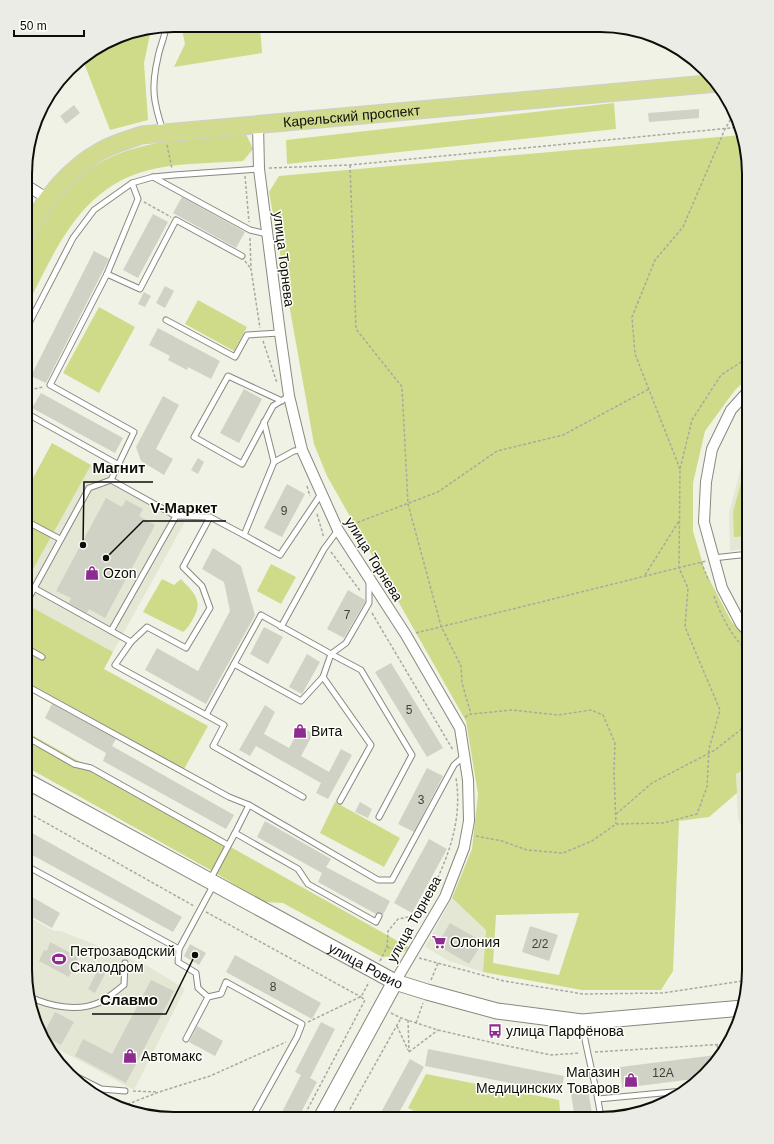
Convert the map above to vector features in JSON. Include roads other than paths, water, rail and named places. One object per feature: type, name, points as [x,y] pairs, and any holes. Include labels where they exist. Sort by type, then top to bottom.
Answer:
[{"type":"main road","name":"Карельский проспект","points":[[32,224],[48,199],[79,165],[99,151],[142,136],[711,85]]},
{"type":"main road","name":"улица Ровио","points":[[32,784],[395,982],[497,1011],[582,1022],[736,1009]]},
{"type":"main road","points":[[324,1112],[395,982]]},
{"type":"street","name":"улица Торнева","points":[[258,125],[259,169],[280,334],[285,399],[302,450],[338,530],[406,635],[460,728],[465,755],[468,780],[469,821],[464,848],[445,897],[395,982]]},
{"type":"street","points":[[32,189],[48,199]]},
{"type":"street","points":[[742,398],[731,410],[712,449],[706,482],[704,522],[722,588],[742,618]]},
{"type":"lane","points":[[164,133],[154,105],[153,81],[158,54],[165,38],[166,32]]},
{"type":"lane","points":[[32,318],[77,232],[94,210],[132,183],[153,177],[259,169]]},
{"type":"lane","points":[[153,177],[250,230],[267,234]]},
{"type":"lane","points":[[32,592],[89,488],[111,480],[134,432],[50,385],[107,274],[138,199],[132,183]]},
{"type":"lane","points":[[107,274],[140,289],[176,220],[242,256]]},
{"type":"lane","points":[[166,320],[235,357],[247,335],[280,334]]},
{"type":"lane","points":[[228,376],[285,399],[274,406],[242,464],[194,437],[228,376]]},
{"type":"lane","points":[[32,416],[118,465]]},
{"type":"lane","points":[[244,535],[274,462],[264,422]]},
{"type":"lane","points":[[274,462],[294,451],[302,450]]},
{"type":"lane","points":[[111,480],[176,516],[210,517],[280,555],[321,494]]},
{"type":"lane","points":[[111,631],[176,516]]},
{"type":"lane","points":[[210,517],[183,567],[202,586],[210,608],[186,648],[147,626],[131,642],[115,665],[224,725],[213,746],[303,797]]},
{"type":"lane","points":[[32,524],[60,539]]},
{"type":"lane","points":[[281,627],[324,549],[338,530]]},
{"type":"lane","points":[[713,558],[742,555]]},
{"type":"lane","points":[[234,664],[300,701],[323,677],[331,654],[346,643],[369,602],[369,580]]},
{"type":"lane","points":[[34,588],[131,642]]},
{"type":"lane","points":[[206,715],[261,615],[361,670],[412,755],[379,817]]},
{"type":"lane","points":[[32,651],[42,657]]},
{"type":"lane","points":[[323,677],[371,745],[340,801]]},
{"type":"lane","points":[[32,688],[229,797],[249,805],[378,880],[392,880],[454,765],[465,755]]},
{"type":"lane","points":[[32,740],[74,764],[91,768],[228,846]]},
{"type":"lane","points":[[208,997],[198,988],[196,973],[178,962],[179,949],[200,909],[228,846],[249,805]]},
{"type":"lane","points":[[235,833],[298,869],[308,884],[376,922],[378,916]]},
{"type":"lane","points":[[32,870],[179,949]]},
{"type":"lane","points":[[35,999],[43,1003],[68,1008],[97,1003],[124,985],[125,964]]},
{"type":"lane","points":[[186,1039],[208,997],[221,994],[226,982],[302,1024],[298,1037],[255,1112]]},
{"type":"lane","points":[[582,1022],[586,1053],[598,1099],[599,1112]]},
{"type":"lane","points":[[86,1082],[101,1089],[125,1091]]},
{"type":"lane","points":[[598,1099],[673,1092]]},
{"type":"place","name":"Магнит","points":[[83,545]]},
{"type":"place","name":"V-Маркет","points":[[106,558]]},
{"type":"place","name":"Ozon","points":[[92,573]]},
{"type":"place","name":"Вита","points":[[300,731]]},
{"type":"place","name":"Олония","points":[[439,942]]},
{"type":"place","name":"Славмо","points":[[195,955]]},
{"type":"place","name":"Петрозаводский Скалодром","points":[[59,959]]},
{"type":"place","name":"улица Парфёнова","points":[[495,1031]]},
{"type":"place","name":"Автомакс","points":[[130,1056]]},
{"type":"place","name":"Магазин Медицинских Товаров","points":[[631,1080]]}]
